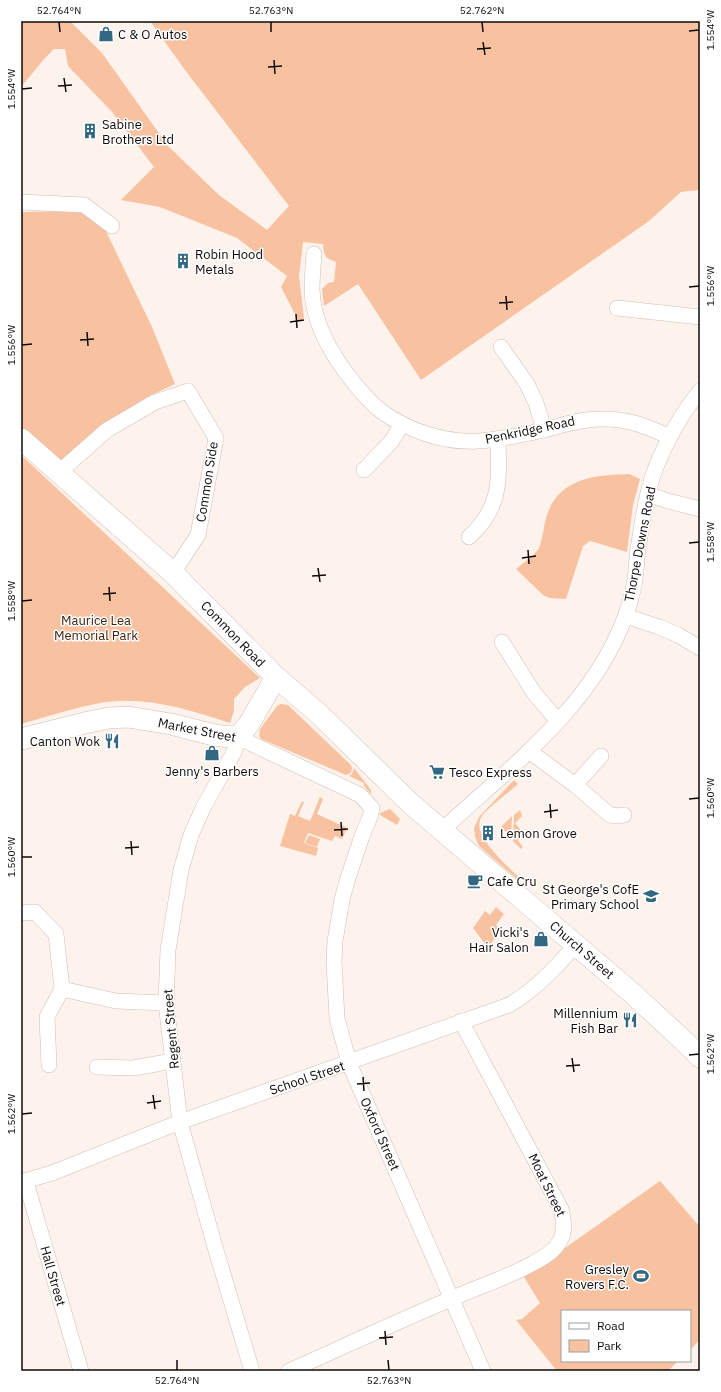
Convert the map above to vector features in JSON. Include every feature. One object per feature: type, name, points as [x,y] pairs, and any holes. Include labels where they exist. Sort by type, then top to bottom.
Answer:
[{"type":"street","points":[[21,202],[84,205],[112,226]]},
{"type":"street","name":"Penkridge Road","points":[[314,254],[312,291],[315,309],[321,329],[330,350],[340,366],[366,398],[382,412],[402,424],[430,435],[459,441],[477,441],[498,439],[544,430],[582,420],[624,420],[644,425],[670,437]]},
{"type":"street","points":[[616,308],[700,317]]},
{"type":"street","points":[[501,347],[527,384],[536,403],[544,430]]},
{"type":"street","name":"Common Side","points":[[58,473],[107,430],[155,402],[188,391],[216,438],[198,535],[173,573]]},
{"type":"street","name":"Thorpe Downs Road","points":[[442,830],[549,733],[578,698],[607,656],[626,616],[634,585],[638,544],[648,494],[656,467],[670,437],[700,391]]},
{"type":"street","points":[[364,470],[391,442],[402,424]]},
{"type":"street","name":"Common Road","points":[[21,439],[173,573],[276,677],[320,715],[410,803],[442,830]]},
{"type":"street","points":[[469,537],[480,527],[494,502],[498,479],[498,439]]},
{"type":"street","points":[[648,494],[700,509]]},
{"type":"street","points":[[626,616],[678,635],[700,648]]},
{"type":"street","points":[[502,642],[534,693],[558,722]]},
{"type":"street","name":"Regent Street","points":[[252,1371],[180,1122],[166,1003],[168,950],[183,864],[191,835],[203,808],[234,752],[239,736],[249,724],[276,677]]},
{"type":"street","name":"Market Street","points":[[21,740],[89,722],[109,718],[128,717],[171,724],[230,737],[239,736],[273,754],[360,795],[372,808],[370,817]]},
{"type":"street","points":[[529,751],[575,784],[610,815],[624,815]]},
{"type":"street","points":[[575,784],[601,756]]},
{"type":"street","name":"Oxford Street","points":[[370,817],[347,881],[335,941],[334,962],[337,1018],[349,1063],[484,1371]]},
{"type":"street","name":"Church Street","points":[[442,830],[576,944],[681,1038],[700,1057]]},
{"type":"street","points":[[21,913],[34,912],[56,934],[62,989],[47,1017],[48,1065]]},
{"type":"street","name":"School Street","points":[[24,1182],[180,1122],[509,1005],[522,997],[550,973],[576,944]]},
{"type":"street","points":[[62,989],[116,1001],[166,1003]]},
{"type":"street","name":"Moat Street","points":[[289,1371],[452,1298],[505,1277],[535,1262],[552,1251],[560,1242],[564,1232],[561,1209],[461,1022]]},
{"type":"street","points":[[97,1067],[133,1068],[173,1061]]},
{"type":"street","name":"Hall Street","points":[[24,1182],[81,1371]]},
{"type":"green space","points":[[21,21],[70,21],[102,53],[168,146],[219,195],[267,230],[289,206],[185,70],[150,21],[700,21],[700,190],[681,192],[649,221],[421,380],[358,284],[324,306],[322,289],[328,283],[334,282],[336,262],[325,256],[323,244],[303,242],[299,277],[304,318],[299,322],[281,287],[287,276],[237,238],[160,207],[121,200],[154,167],[112,112],[68,66],[65,49],[54,49],[21,87]]},
{"type":"green space","points":[[78,211],[104,227],[152,327],[175,384],[147,397],[98,428],[59,464],[21,428],[21,212]]},
{"type":"green space","name":"Maurice Lea Memorial Park","points":[[21,455],[260,678],[245,687],[234,699],[234,711],[230,723],[164,704],[112,701],[67,711],[21,724]]},
{"type":"green space","points":[[629,474],[640,479],[633,505],[627,552],[590,541],[583,546],[566,599],[549,598],[543,595],[516,569],[539,548],[547,515],[560,493],[569,486],[580,481],[604,476]]},
{"type":"green space","points":[[281,704],[288,705],[351,765],[351,773],[346,775],[261,739],[259,736],[260,729],[277,706]]},
{"type":"green space","points":[[354,768],[371,790],[371,794],[364,786],[364,783],[349,776],[352,774]]},
{"type":"green space","points":[[514,780],[518,784],[486,811],[480,820],[479,827],[486,842],[518,877],[517,879],[479,846],[475,837],[474,828],[479,817]]},
{"type":"green space","points":[[320,797],[323,799],[317,814],[347,828],[342,839],[335,836],[332,841],[308,833],[304,843],[318,848],[316,856],[280,846],[290,814],[295,816],[302,801],[304,802],[298,816],[310,821]]},
{"type":"green space","points":[[390,809],[400,819],[397,825],[380,815],[380,813]]},
{"type":"green space","points":[[520,810],[522,816],[515,823],[520,829],[516,834],[520,838],[518,841],[523,847],[521,849],[513,841],[514,815]]},
{"type":"green space","points":[[512,816],[511,837],[501,827]]},
{"type":"green space","points":[[309,835],[320,839],[317,847],[305,843]]},
{"type":"green space","points":[[496,907],[504,914],[496,925],[501,929],[488,948],[473,928],[485,911],[490,915]]},
{"type":"green space","name":"Gresley Rovers F.C.","points":[[660,1181],[700,1227],[700,1340],[691,1349],[691,1310],[561,1310],[561,1362],[677,1362],[668,1371],[557,1371],[516,1320],[522,1319],[540,1303],[524,1277]]},
{"type":"place","name":"C & O Autos","points":[[106,34]]},
{"type":"place","name":"Sabine Brothers Ltd","points":[[90,131]]},
{"type":"place","name":"Robin Hood Metals","points":[[183,261]]},
{"type":"place","name":"Canton Wok","points":[[112,741]]},
{"type":"place","name":"Jenny's Barbers","points":[[212,753]]},
{"type":"place","name":"Tesco Express","points":[[437,772]]},
{"type":"place","name":"Lemon Grove","points":[[488,833]]},
{"type":"place","name":"Cafe Cru","points":[[475,881]]},
{"type":"place","name":"St George's CofE Primary School","points":[[651,896]]},
{"type":"place","name":"Vicki's Hair Salon","points":[[541,939]]},
{"type":"place","name":"Millennium Fish Bar","points":[[630,1020]]},
{"type":"place","name":"Gresley Rovers F.C.","points":[[641,1276]]}]
